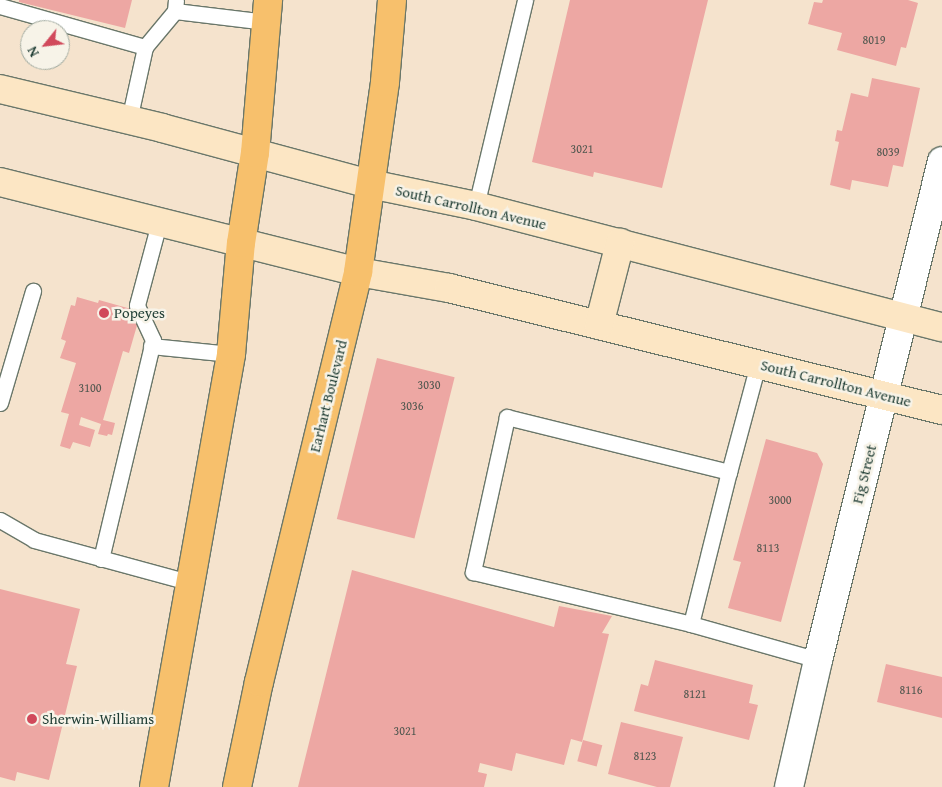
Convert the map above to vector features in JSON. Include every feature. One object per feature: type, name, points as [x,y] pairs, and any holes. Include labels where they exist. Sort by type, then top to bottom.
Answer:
[{"type":"main road","name":"Earhart Boulevard","points":[[237,787],[259,682],[358,272],[385,82],[392,0]]},
{"type":"main road","points":[[154,787],[231,354],[241,243],[255,153],[267,11]]},
{"type":"main road","name":"South Carrollton Avenue","points":[[0,89],[129,120],[370,184],[476,206],[942,327]]},
{"type":"main road","name":"South Carrollton Avenue","points":[[0,182],[358,272],[449,288],[942,410]]},
{"type":"main road","points":[[599,325],[620,243]]},
{"type":"street","name":"Fig Street","points":[[789,787],[818,660],[942,161]]},
{"type":"lane","points":[[476,206],[525,0]]},
{"type":"lane","points":[[129,120],[145,47],[175,5],[267,11]]},
{"type":"lane","points":[[0,6],[145,47]]},
{"type":"lane","points":[[101,559],[151,346],[152,340],[137,305],[159,223]]},
{"type":"lane","points":[[0,402],[33,291]]},
{"type":"lane","points":[[151,346],[231,354]]},
{"type":"lane","points":[[691,624],[758,364]]},
{"type":"lane","points":[[729,472],[507,417],[473,572],[691,624],[818,660]]},
{"type":"lane","points":[[0,520],[34,540],[189,582]]},
{"type":"building","points":[[19,0],[132,0],[125,28],[19,2]]},
{"type":"building","points":[[570,0],[708,0],[662,188],[594,172],[593,177],[532,162]]},
{"type":"building","points":[[823,0],[908,0],[918,3],[906,48],[901,47],[896,66],[837,50],[842,33],[808,24],[814,2],[822,3]]},
{"type":"building","points":[[872,78],[920,88],[903,167],[893,165],[888,187],[852,180],[850,190],[830,185],[839,142],[835,141],[837,130],[842,131],[851,93],[868,97]]},
{"type":"building","points":[[77,297],[98,303],[99,300],[131,309],[129,312],[135,314],[133,321],[138,322],[129,353],[123,351],[103,420],[115,423],[112,435],[98,434],[101,424],[81,417],[79,425],[95,430],[90,447],[73,442],[70,449],[60,446],[69,414],[61,412],[76,363],[60,358],[66,341],[61,339],[71,305],[75,306]]},
{"type":"building","points":[[377,358],[455,377],[414,538],[337,519]]},
{"type":"building","points":[[766,439],[817,453],[823,464],[781,622],[728,608],[741,562],[733,560]]},
{"type":"building","points":[[352,570],[554,627],[559,606],[612,616],[602,633],[609,634],[582,742],[571,739],[564,765],[516,753],[512,771],[480,763],[478,772],[487,774],[484,787],[298,787]]},
{"type":"building","name":"Sherwin-Williams","points":[[0,589],[80,609],[66,664],[77,666],[49,780],[17,772],[15,781],[0,777]]},
{"type":"building","points":[[655,660],[753,685],[749,703],[758,705],[749,740],[634,711],[641,684],[648,686]]},
{"type":"building","points":[[886,664],[942,677],[942,718],[877,702]]},
{"type":"building","points":[[621,722],[683,737],[670,787],[657,787],[608,774]]},
{"type":"building","points":[[583,740],[602,745],[597,766],[577,761]]},
{"type":"place","name":"Popeyes","points":[[104,313]]},
{"type":"place","name":"Sherwin-Williams","points":[[32,719]]}]
